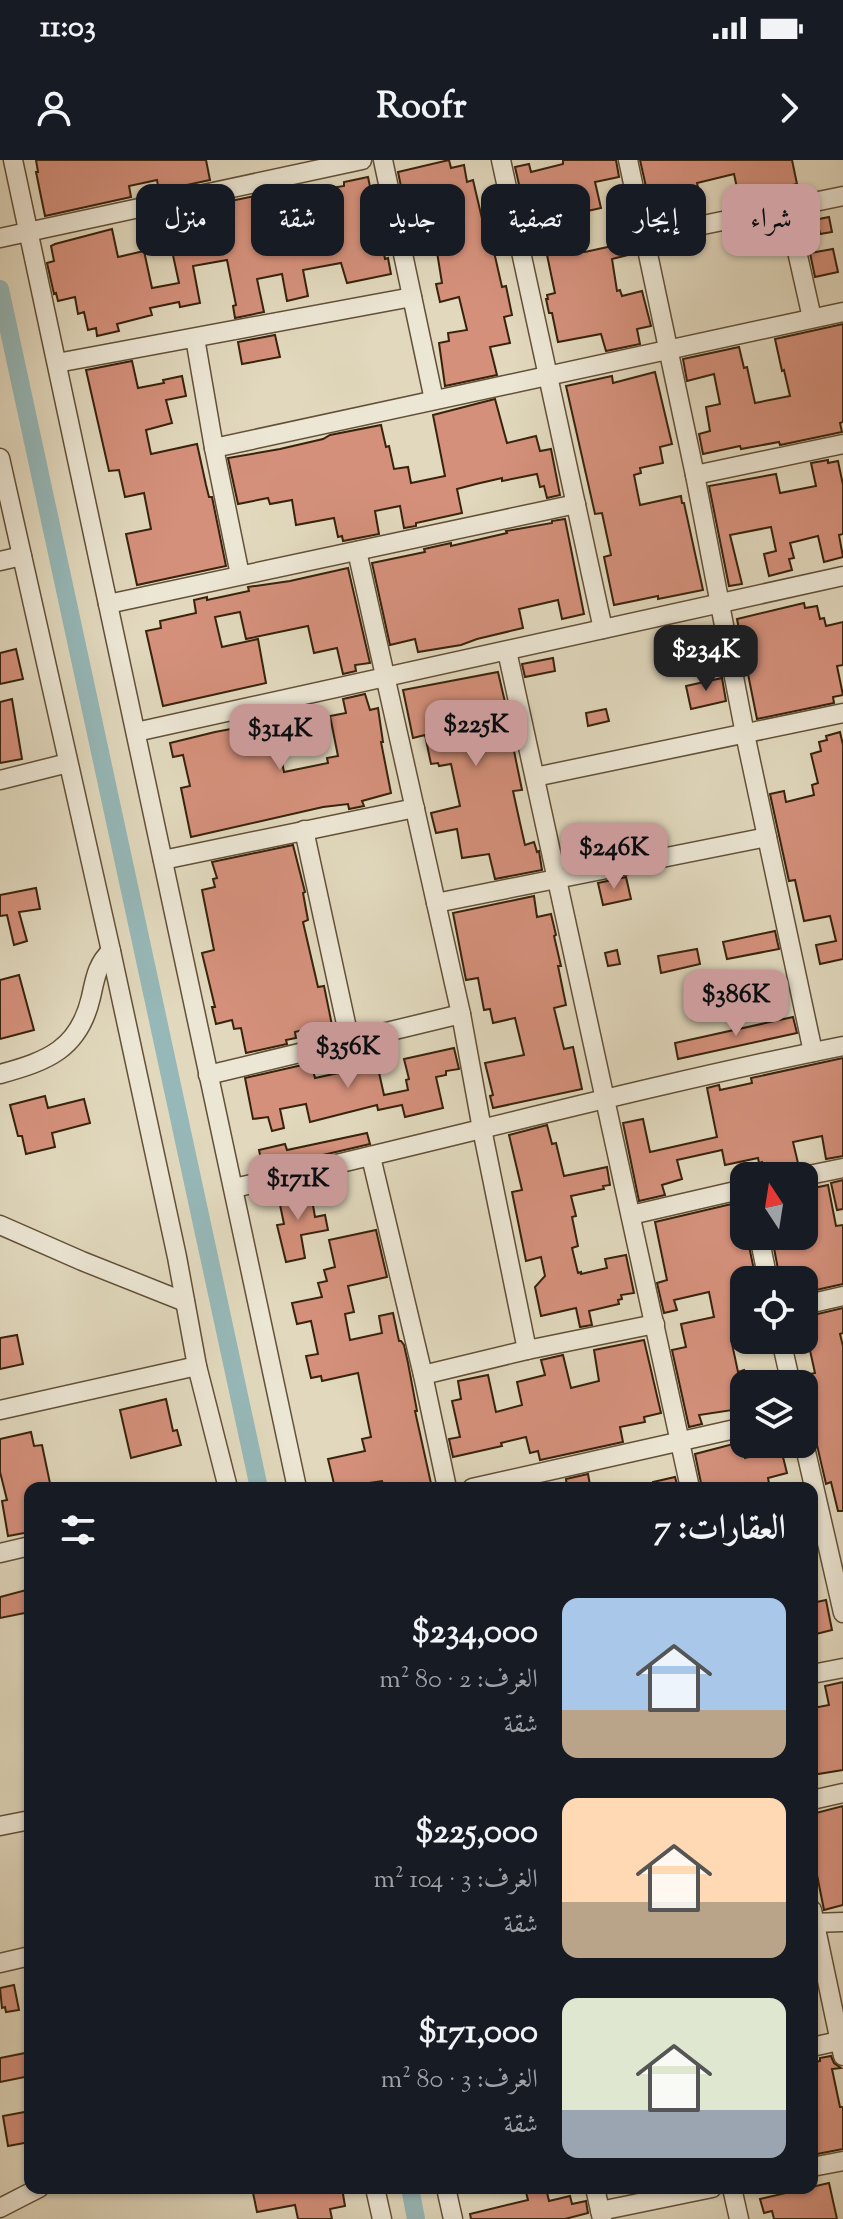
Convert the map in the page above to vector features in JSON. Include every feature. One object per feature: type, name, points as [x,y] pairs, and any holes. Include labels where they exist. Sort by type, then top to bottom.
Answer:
[{"type":"street","points":[[13,160],[296,1482]]},
{"type":"street","points":[[4,237],[362,160]]},
{"type":"street","points":[[383,160],[434,400]]},
{"type":"street","points":[[501,160],[603,629]]},
{"type":"street","points":[[628,160],[633,184]]},
{"type":"street","points":[[820,201],[843,196]]},
{"type":"street","points":[[649,256],[745,734],[813,1052]]},
{"type":"street","points":[[798,256],[812,318]]},
{"type":"street","points":[[57,363],[412,297]]},
{"type":"street","points":[[214,448],[843,312]]},
{"type":"street","points":[[195,338],[240,575]]},
{"type":"street","points":[[695,475],[843,444]]},
{"type":"street","points":[[0,458],[111,951],[197,1366],[226,1482]]},
{"type":"street","points":[[108,604],[576,504]]},
{"type":"street","points":[[357,551],[461,1014],[527,1350]]},
{"type":"street","points":[[0,561],[22,556]]},
{"type":"street","points":[[136,732],[843,576]]},
{"type":"street","points":[[507,651],[689,1482]]},
{"type":"street","points":[[535,777],[843,713]]},
{"type":"street","points":[[0,780],[68,763]]},
{"type":"street","points":[[163,860],[415,808]]},
{"type":"street","points":[[304,830],[350,1042]]},
{"type":"street","points":[[436,903],[767,837]]},
{"type":"street","points":[[0,1074],[52,1056],[63,1049],[82,1024],[96,974],[103,958],[111,951]]},
{"type":"street","points":[[208,1075],[461,1014]]},
{"type":"street","points":[[234,1188],[606,1098],[843,1046]]},
{"type":"street","points":[[371,1157],[446,1482]]},
{"type":"street","points":[[818,1173],[843,1168]]},
{"type":"street","points":[[631,1215],[730,1192]]},
{"type":"street","points":[[0,1225],[185,1302]]},
{"type":"street","points":[[818,1302],[843,1296]]},
{"type":"street","points":[[423,1375],[655,1324]]},
{"type":"street","points":[[0,1410],[197,1366]]},
{"type":"street","points":[[499,1482],[730,1430]]},
{"type":"street","points":[[808,1458],[816,1482]]},
{"type":"street","points":[[818,1490],[835,1547],[843,1613]]},
{"type":"street","points":[[0,1553],[24,1547]]},
{"type":"street","points":[[818,1673],[843,1668]]},
{"type":"street","points":[[818,1799],[843,1793]]},
{"type":"street","points":[[1,1821],[24,1820]]},
{"type":"street","points":[[818,1920],[843,1922]]},
{"type":"street","points":[[818,1921],[843,1930]]},
{"type":"street","points":[[818,1941],[842,2045],[818,2047]]},
{"type":"street","points":[[0,1963],[24,1962]]},
{"type":"street","points":[[818,2166],[843,2161]]},
{"type":"street","points":[[0,2208],[27,2194]]},
{"type":"street","points":[[376,2194],[382,2219]]},
{"type":"street","points":[[447,2194],[453,2219]]},
{"type":"street","points":[[596,2194],[601,2215],[687,2194]]},
{"type":"street","points":[[733,2194],[739,2219]]},
{"type":"building","points":[[36,160],[206,160],[210,180],[191,184],[158,184],[157,180],[136,184],[129,186],[131,197],[45,216]]},
{"type":"building","points":[[449,160],[451,168],[464,165],[467,182],[473,180],[481,214],[481,256],[495,256],[512,315],[504,317],[510,343],[490,347],[497,375],[445,386],[439,343],[449,341],[448,333],[467,330],[459,297],[440,302],[436,284],[442,283],[438,256],[465,256],[465,184],[400,184],[398,172]]},
{"type":"building","points":[[563,160],[616,160],[619,177],[595,182],[601,208],[590,210],[590,184],[519,184],[515,167],[529,164],[531,172],[563,164]]},
{"type":"building","points":[[640,160],[792,160],[797,184],[736,184],[734,174],[697,184],[645,184]]},
{"type":"building","points":[[368,177],[369,184],[360,184],[360,256],[388,258],[391,274],[347,283],[341,263],[303,270],[308,296],[287,301],[282,274],[257,279],[264,312],[235,318],[233,306],[236,305],[227,260],[193,266],[200,303],[180,307],[179,302],[150,308],[152,315],[117,324],[119,331],[97,336],[96,328],[88,330],[84,312],[78,314],[75,297],[58,301],[54,294],[47,263],[54,261],[51,246],[112,229],[118,257],[136,253],[136,256],[145,256],[152,288],[179,283],[173,256],[235,256],[235,200],[251,197],[251,256],[344,256],[344,182]]},
{"type":"building","points":[[829,217],[832,232],[820,234],[820,219]]},
{"type":"building","points":[[606,247],[606,256],[624,256],[612,259],[617,291],[620,290],[622,296],[642,291],[651,326],[637,329],[640,344],[606,351],[601,334],[558,342],[546,299],[547,295],[555,293],[547,256],[590,256],[590,251]]},
{"type":"building","points":[[833,249],[838,272],[815,277],[811,256],[820,256],[820,251]]},
{"type":"building","points":[[843,324],[842,432],[780,445],[779,442],[741,449],[740,446],[703,454],[699,434],[710,431],[706,407],[720,404],[714,374],[687,381],[683,359],[739,347],[755,403],[790,396],[775,339]]},
{"type":"building","points":[[275,335],[280,357],[242,364],[238,342]]},
{"type":"building","points":[[132,361],[138,388],[182,376],[186,396],[166,400],[172,423],[146,430],[151,454],[197,444],[226,566],[137,585],[126,534],[151,529],[144,493],[125,497],[119,470],[109,471],[86,370]]},
{"type":"building","points":[[655,372],[672,444],[660,447],[663,463],[640,468],[641,473],[634,475],[640,505],[681,496],[703,590],[614,605],[604,557],[611,555],[602,513],[595,514],[566,386],[612,376],[613,383]]},
{"type":"building","points":[[495,399],[507,443],[536,436],[540,451],[551,449],[560,495],[547,498],[537,474],[502,481],[502,478],[457,489],[462,513],[404,528],[400,506],[375,511],[379,534],[343,541],[342,536],[338,537],[334,518],[296,525],[292,500],[270,504],[268,498],[238,504],[228,458],[381,425],[394,469],[408,467],[411,483],[445,476],[433,415]]},
{"type":"building","points":[[828,460],[828,463],[838,461],[843,485],[843,534],[839,535],[843,557],[824,562],[818,536],[790,543],[794,558],[789,559],[792,570],[769,576],[764,554],[776,551],[771,527],[730,535],[742,584],[729,586],[709,486],[776,474],[780,493],[816,486],[811,463]]},
{"type":"building","points":[[565,519],[584,614],[562,619],[558,600],[519,609],[523,628],[461,645],[418,652],[415,639],[390,645],[372,563]]},
{"type":"building","points":[[348,568],[370,663],[355,665],[356,671],[343,674],[337,648],[314,653],[308,626],[246,639],[240,612],[215,617],[222,647],[258,639],[266,683],[163,706],[146,631],[161,628],[160,621],[196,613],[194,600],[207,597],[207,600],[249,591],[248,587]]},
{"type":"building","points":[[804,603],[805,608],[817,606],[820,619],[824,618],[826,626],[843,622],[843,665],[837,666],[843,695],[833,697],[834,703],[757,719],[737,619]]},
{"type":"building","points":[[16,649],[23,679],[0,684],[0,653]]},
{"type":"building","points":[[553,658],[555,671],[525,677],[522,664]]},
{"type":"building","points":[[498,672],[522,790],[513,791],[520,823],[525,845],[534,842],[539,851],[542,870],[495,879],[489,854],[462,858],[457,829],[436,833],[431,813],[460,806],[451,764],[431,764],[425,735],[413,738],[403,690]]},
{"type":"building","points":[[722,678],[726,701],[691,709],[686,686]]},
{"type":"building","points":[[365,694],[370,710],[378,708],[391,793],[362,801],[364,806],[349,809],[348,804],[323,807],[191,837],[181,788],[190,786],[183,755],[173,757],[170,743],[274,721],[284,772],[328,763],[327,758],[338,756],[330,716],[346,713],[343,699]]},
{"type":"building","points":[[12,699],[22,759],[0,763],[0,702]]},
{"type":"building","points":[[606,709],[609,721],[588,726],[586,713]]},
{"type":"building","points":[[840,732],[843,745],[843,959],[820,964],[816,945],[836,941],[830,916],[804,921],[795,880],[789,881],[770,794],[784,791],[786,802],[814,795],[812,785],[818,783],[811,754],[821,751],[819,742],[827,740],[826,736]]},
{"type":"building","points":[[293,845],[305,892],[308,920],[303,922],[318,987],[324,986],[333,1030],[321,1032],[320,1026],[295,1032],[296,1038],[286,1040],[287,1044],[246,1053],[241,1028],[234,1029],[232,1020],[216,1024],[202,953],[214,950],[202,890],[215,887],[213,879],[217,878],[212,862]]},
{"type":"building","points":[[626,877],[631,899],[603,905],[598,883]]},
{"type":"building","points":[[36,888],[40,909],[19,912],[27,941],[14,945],[7,915],[0,916],[0,895]]},
{"type":"building","points":[[534,896],[537,917],[551,914],[566,1005],[554,1008],[564,1049],[573,1047],[582,1089],[493,1108],[485,1063],[524,1055],[515,1018],[493,1023],[490,1009],[484,1010],[478,978],[466,980],[453,913]]},
{"type":"building","points":[[775,931],[779,949],[727,959],[723,942]]},
{"type":"building","points":[[697,949],[700,964],[661,973],[658,956]]},
{"type":"building","points":[[617,950],[620,964],[608,966],[605,953]]},
{"type":"building","points":[[19,975],[34,1030],[0,1039],[0,980]]},
{"type":"building","points":[[793,1017],[797,1033],[678,1059],[675,1043]]},
{"type":"building","points":[[454,1048],[459,1069],[436,1077],[443,1108],[405,1117],[402,1105],[378,1110],[377,1105],[310,1122],[306,1104],[280,1109],[284,1128],[272,1131],[268,1117],[253,1119],[245,1078],[311,1063],[315,1078],[378,1068],[384,1095],[408,1090],[404,1059]]},
{"type":"building","points":[[843,1058],[843,1156],[826,1159],[822,1136],[793,1142],[798,1162],[759,1162],[758,1158],[725,1165],[722,1150],[677,1160],[682,1179],[662,1185],[665,1195],[639,1201],[623,1123],[643,1119],[650,1152],[717,1137],[707,1088],[719,1085],[720,1090],[752,1083],[751,1078]]},
{"type":"building","points":[[45,1096],[48,1108],[84,1099],[90,1123],[52,1133],[55,1147],[26,1154],[10,1105]]},
{"type":"building","points":[[547,1125],[552,1144],[556,1143],[564,1176],[607,1167],[610,1185],[571,1196],[578,1246],[572,1248],[578,1273],[581,1274],[607,1268],[605,1259],[626,1255],[634,1293],[621,1295],[619,1304],[589,1311],[592,1325],[580,1327],[576,1308],[541,1316],[535,1287],[545,1276],[541,1257],[526,1261],[512,1192],[522,1190],[509,1135]]},
{"type":"building","points":[[367,1133],[370,1144],[263,1169],[259,1150],[285,1144],[287,1150]]},
{"type":"building","points":[[843,1180],[843,1209],[837,1210],[831,1183]]},
{"type":"building","points":[[828,1185],[836,1226],[843,1225],[843,1284],[818,1290],[818,1266],[777,1266],[774,1250],[818,1250],[818,1187]]},
{"type":"building","points":[[310,1188],[315,1217],[325,1215],[328,1230],[301,1235],[305,1258],[286,1262],[277,1225],[284,1224],[278,1195]]},
{"type":"building","points":[[730,1204],[730,1250],[750,1250],[753,1266],[730,1266],[730,1354],[734,1354],[738,1370],[730,1370],[730,1410],[699,1415],[702,1424],[689,1427],[672,1350],[686,1347],[681,1324],[714,1317],[709,1292],[674,1300],[677,1310],[664,1313],[657,1283],[667,1280],[655,1222]]},
{"type":"building","points":[[376,1230],[387,1277],[348,1286],[354,1312],[345,1314],[350,1340],[382,1333],[379,1316],[393,1313],[399,1341],[404,1345],[431,1482],[334,1482],[328,1459],[365,1451],[362,1439],[371,1437],[358,1373],[322,1381],[321,1376],[311,1378],[306,1356],[318,1354],[311,1321],[297,1324],[292,1303],[322,1297],[318,1283],[327,1281],[324,1270],[335,1267],[329,1240]]},
{"type":"building","points":[[843,1308],[843,1333],[840,1334],[843,1346],[843,1511],[838,1511],[831,1482],[826,1484],[818,1449],[818,1370],[814,1370],[811,1354],[818,1354],[818,1314]]},
{"type":"building","points":[[17,1335],[23,1364],[0,1369],[0,1338]]},
{"type":"building","points":[[644,1340],[661,1413],[644,1417],[645,1422],[620,1427],[623,1442],[540,1460],[538,1451],[530,1453],[526,1437],[453,1457],[449,1439],[460,1437],[452,1401],[461,1399],[458,1381],[488,1375],[496,1412],[522,1405],[517,1382],[545,1375],[541,1360],[563,1355],[571,1388],[599,1381],[594,1350]]},
{"type":"building","points":[[166,1399],[173,1431],[177,1430],[181,1445],[131,1458],[120,1410]]},
{"type":"building","points":[[31,1432],[34,1446],[42,1445],[50,1482],[24,1482],[24,1533],[8,1536],[2,1501],[7,1500],[0,1472],[0,1439]]},
{"type":"building","points":[[730,1445],[730,1458],[783,1458],[787,1473],[768,1478],[769,1482],[701,1482],[695,1454]]},
{"type":"building","points":[[588,1474],[589,1482],[566,1482],[566,1479]]},
{"type":"building","points":[[675,1477],[676,1482],[653,1482]]},
{"type":"building","points":[[24,1591],[24,1613],[0,1618],[0,1597]]},
{"type":"building","points":[[826,1600],[832,1630],[818,1634],[818,1602]]},
{"type":"building","points":[[843,1682],[843,1770],[818,1774],[818,1707],[829,1705],[825,1686]]},
{"type":"building","points":[[843,1806],[843,1905],[824,1910],[818,1880],[818,1812]]},
{"type":"building","points":[[14,1985],[19,2010],[6,2012],[5,2007],[2,2008],[0,1988]]},
{"type":"building","points":[[24,2053],[24,2077],[0,2082],[0,2058]]},
{"type":"building","points":[[831,2056],[841,2068],[832,2069],[840,2107],[843,2107],[843,2149],[818,2154],[818,2062],[820,2058]]},
{"type":"building","points":[[24,2112],[24,2143],[8,2146],[3,2116]]},
{"type":"building","points":[[829,2183],[837,2219],[774,2219],[772,2211],[764,2213],[760,2199],[782,2194],[818,2194],[818,2186]]},
{"type":"building","points":[[253,2194],[343,2194],[345,2206],[330,2209],[332,2219],[298,2219],[295,2205],[257,2212]]},
{"type":"building","points":[[526,2194],[547,2194],[549,2201],[570,2196],[572,2204],[586,2201],[588,2213],[565,2219],[471,2219],[470,2214],[528,2200]]},
{"type":"waterway","points":[[0,289],[258,1482]]},
{"type":"waterway","points":[[411,2194],[416,2219]]}]
